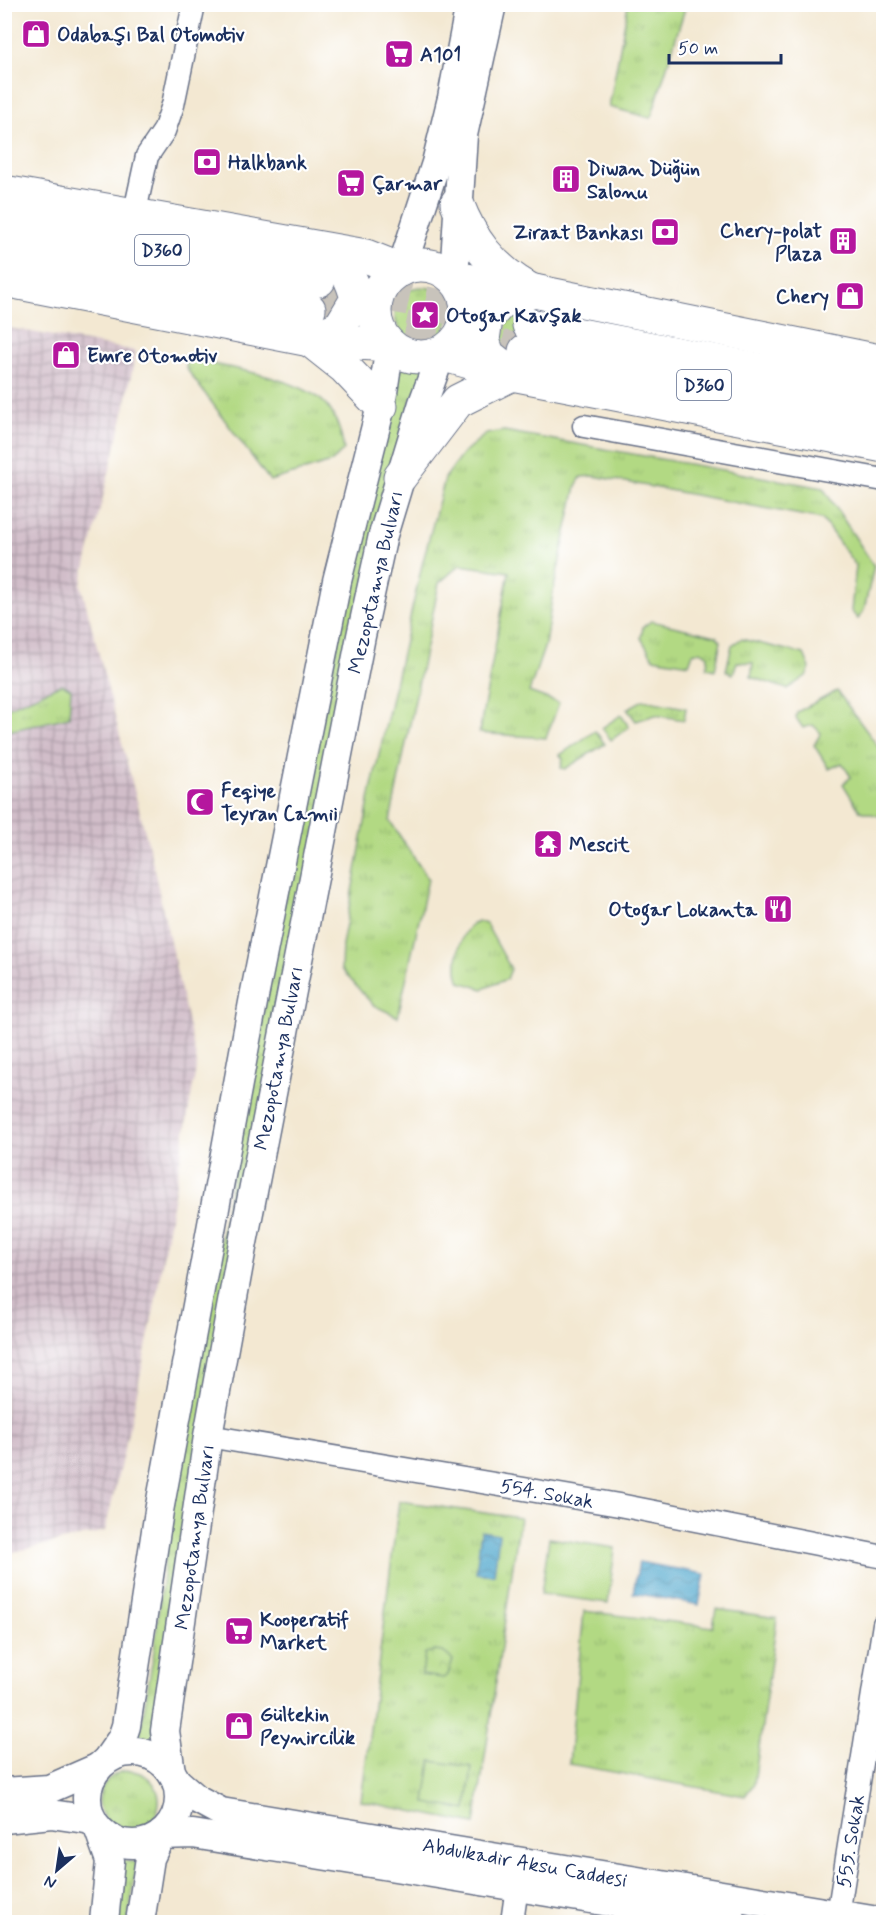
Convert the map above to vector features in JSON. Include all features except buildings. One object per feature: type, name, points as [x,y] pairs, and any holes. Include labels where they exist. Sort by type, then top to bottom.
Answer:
[{"type":"highway","points":[[4,192],[134,216],[316,295],[390,345],[414,357],[522,350],[884,446]]},
{"type":"highway","points":[[457,202],[466,227],[483,253],[504,275],[534,291]]},
{"type":"highway","name":"D360","points":[[4,221],[316,295]]},
{"type":"highway","name":"D360","points":[[4,252],[316,295]]},
{"type":"highway","points":[[4,280],[316,295],[366,256],[401,270]]},
{"type":"highway","points":[[390,345],[378,327],[375,304],[380,290],[388,278],[401,270],[414,265],[428,266],[442,270],[454,278],[463,290],[467,304],[467,319],[458,339],[441,354]]},
{"type":"highway","points":[[454,278],[534,291],[884,362]]},
{"type":"highway","points":[[522,350],[488,355],[483,340],[486,319],[501,302],[534,291]]},
{"type":"highway","points":[[316,295],[344,367],[381,406]]},
{"type":"highway","points":[[400,477],[458,401],[522,350]]},
{"type":"highway","name":"D360","points":[[522,350],[884,394]]},
{"type":"highway","name":"D360","points":[[522,350],[884,419]]},
{"type":"main road","points":[[401,270],[436,163],[452,98],[470,4]]},
{"type":"main road","points":[[454,278],[463,135],[492,4]]},
{"type":"main road","name":"Mezopotamya Bulvarı","points":[[103,1763],[122,1738],[126,1726],[159,1511],[256,985],[337,581],[381,406],[390,345]]},
{"type":"main road","name":"Mezopotamya Bulvarı","points":[[174,1777],[165,1731],[208,1436],[249,1210],[382,535],[441,354]]},
{"type":"main road","points":[[4,1792],[49,1789],[121,1753],[135,1752],[162,1762],[174,1777],[179,1793],[177,1811],[169,1827],[160,1835],[136,1844],[110,1838],[95,1825],[51,1814],[4,1819]]},
{"type":"main road","points":[[103,1763],[87,1787],[86,1798],[110,1861],[104,1923]]},
{"type":"main road","name":"Abdulkadir Aksu Caddesi","points":[[174,1777],[197,1799],[222,1812],[884,1922]]},
{"type":"main road","name":"Abdulkadir Aksu Caddesi","points":[[160,1835],[201,1834],[732,1923]]},
{"type":"main road","points":[[140,1923],[150,1858],[160,1835]]},
{"type":"street","points":[[134,216],[147,156],[164,131],[173,105],[194,4]]},
{"type":"street","points":[[584,426],[884,480]]},
{"type":"street","name":"554. Sokak","points":[[208,1436],[619,1505],[884,1557]]},
{"type":"street","name":"555. Sokak","points":[[838,1915],[884,1624]]},
{"type":"street","points":[[512,1923],[517,1887]]},
{"type":"shaded area","points":[[4,327],[136,351],[123,417],[81,585],[150,851],[197,1063],[154,1309],[105,1531],[5,1554]]},
{"type":"green space","points":[[628,5],[686,5],[651,118],[609,107]]},
{"type":"green space","points":[[325,268],[343,288],[339,307],[315,324]]},
{"type":"green space","points":[[422,287],[432,289],[441,295],[447,304],[449,314],[447,324],[441,333],[432,339],[422,341],[412,339],[403,333],[397,324],[395,314],[397,304],[403,295],[412,289]]},
{"type":"green space","points":[[527,305],[517,360],[500,345],[499,328],[502,318]]},
{"type":"green space","points":[[187,359],[284,381],[318,397],[334,417],[344,450],[331,462],[270,481],[186,368]]},
{"type":"green space","points":[[396,362],[430,369],[411,399],[154,1743],[139,1740],[154,1651],[172,1498],[286,892]]},
{"type":"green space","points":[[504,431],[823,488],[874,566],[864,610],[858,619],[851,611],[856,566],[822,519],[594,476],[581,477],[576,486],[553,592],[545,645],[529,692],[559,703],[546,738],[479,733],[509,572],[460,565],[439,583],[390,821],[428,879],[398,1017],[373,1005],[341,969],[342,945],[371,790],[422,565],[445,478],[464,452],[486,434]]},
{"type":"green space","points":[[651,621],[716,636],[721,641],[715,670],[707,668],[708,656],[701,651],[693,653],[689,664],[653,658],[641,638],[643,627]]},
{"type":"green space","points":[[741,639],[804,654],[810,668],[806,676],[787,689],[751,677],[753,663],[737,662],[733,674],[726,671],[732,645]]},
{"type":"green space","points":[[62,684],[71,689],[69,717],[5,732],[5,709]]},
{"type":"green space","points":[[837,691],[883,753],[883,817],[860,811],[843,784],[851,777],[842,763],[829,769],[814,745],[821,733],[813,725],[803,728],[796,718],[797,712]]},
{"type":"green space","points":[[643,700],[686,708],[684,720],[655,715],[636,721],[627,709]]},
{"type":"green space","points":[[621,715],[629,727],[611,740],[602,728]]},
{"type":"green space","points":[[595,731],[605,744],[565,769],[561,768],[563,759],[560,755]]},
{"type":"green space","points":[[478,921],[486,924],[511,969],[507,979],[483,989],[460,982],[457,966],[462,938],[466,930]]},
{"type":"green space","points":[[399,1501],[520,1518],[475,1824],[361,1801]]},
{"type":"green space","points":[[549,1538],[615,1548],[608,1603],[541,1594]]},
{"type":"green space","points":[[716,1609],[777,1618],[754,1784],[745,1796],[569,1764],[584,1611],[713,1627]]},
{"type":"green space","points":[[443,1652],[453,1660],[448,1675],[443,1678],[422,1675],[425,1653]]},
{"type":"green space","points":[[431,1761],[472,1767],[466,1810],[425,1803]]},
{"type":"green space","points":[[129,1771],[146,1776],[154,1784],[159,1801],[154,1818],[146,1826],[129,1831],[112,1826],[104,1818],[99,1801],[104,1784],[112,1776]]},
{"type":"green space","points":[[122,1861],[137,1862],[128,1922],[115,1922]]},
{"type":"water","points":[[481,1531],[499,1534],[494,1575],[476,1573]]},
{"type":"water","points":[[639,1562],[705,1574],[699,1605],[633,1593]]},
{"type":"tunnel","points":[[329,282],[529,325]]},
{"type":"tunnel","points":[[309,309],[525,351]]},
{"type":"place","name":"Odabaşı Bal Otomotiv","points":[[36,34]]},
{"type":"place","name":"A101","points":[[399,54]]},
{"type":"place","name":"Halkbank","points":[[207,162]]},
{"type":"place","name":"Diwan Düğün Salonu","points":[[566,179]]},
{"type":"place","name":"Çarmar","points":[[351,183]]},
{"type":"place","name":"Ziraat Bankası","points":[[665,232]]},
{"type":"place","name":"Chery-polat Plaza","points":[[843,241]]},
{"type":"place","name":"Chery","points":[[850,296]]},
{"type":"place","name":"Otogar Kavşak","points":[[425,315]]},
{"type":"place","name":"Emre Otomotiv","points":[[66,355]]},
{"type":"place","name":"Feqiye Teyran Camii","points":[[200,802]]},
{"type":"place","name":"Mescit","points":[[548,844]]},
{"type":"place","name":"Otogar Lokanta","points":[[778,909]]},
{"type":"place","name":"Kooperatif Market","points":[[239,1631]]},
{"type":"place","name":"Gültekin Peynircilik","points":[[239,1726]]}]
